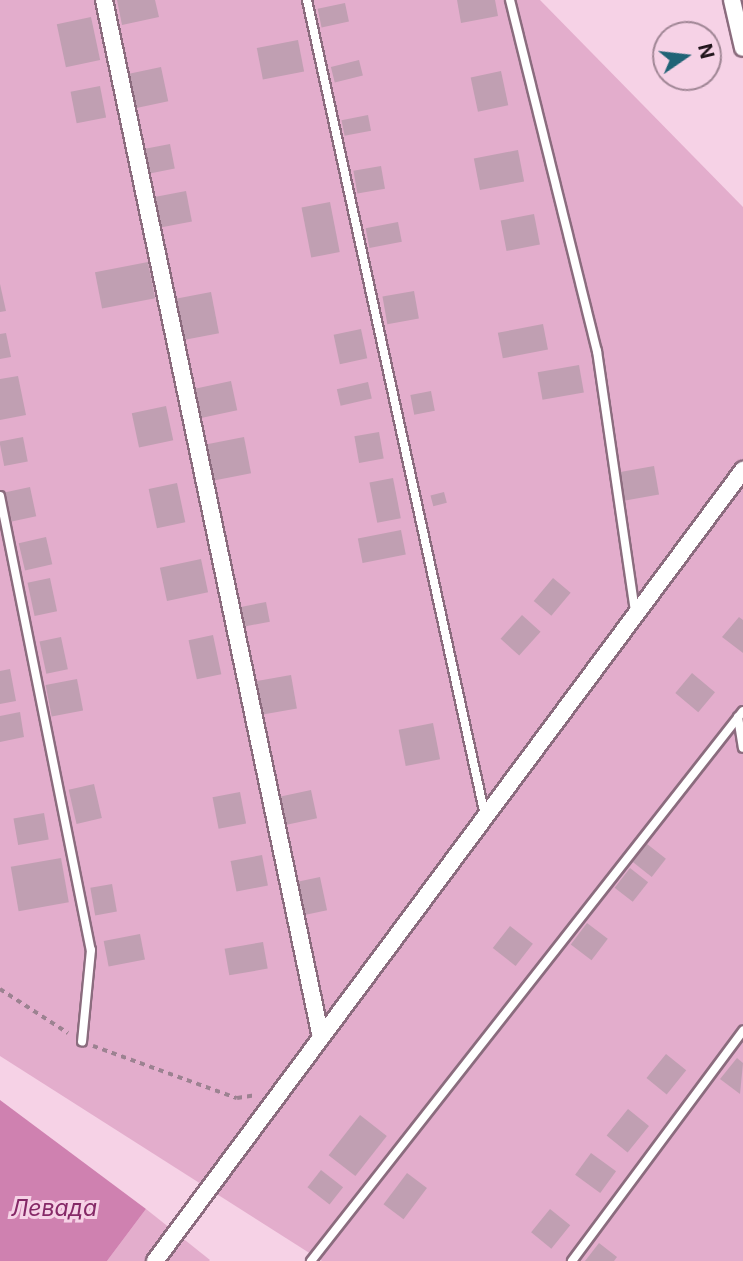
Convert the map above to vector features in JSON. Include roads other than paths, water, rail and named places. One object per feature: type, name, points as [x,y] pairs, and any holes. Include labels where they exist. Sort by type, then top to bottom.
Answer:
[{"type":"street","points":[[104,0],[320,1033]]},
{"type":"street","points":[[732,0],[743,48]]},
{"type":"street","points":[[155,1261],[285,1091],[320,1033],[485,819],[743,470]]},
{"type":"lane","points":[[307,0],[485,819]]},
{"type":"lane","points":[[510,0],[597,351],[635,616]]},
{"type":"lane","points":[[0,496],[91,950],[82,1042]]},
{"type":"lane","points":[[740,714],[743,748]]},
{"type":"lane","points":[[311,1261],[740,714]]},
{"type":"lane","points":[[572,1261],[743,1031]]},
{"type":"water","name":"Левада","points":[[0,1100],[146,1209],[107,1261],[0,1261]]}]
